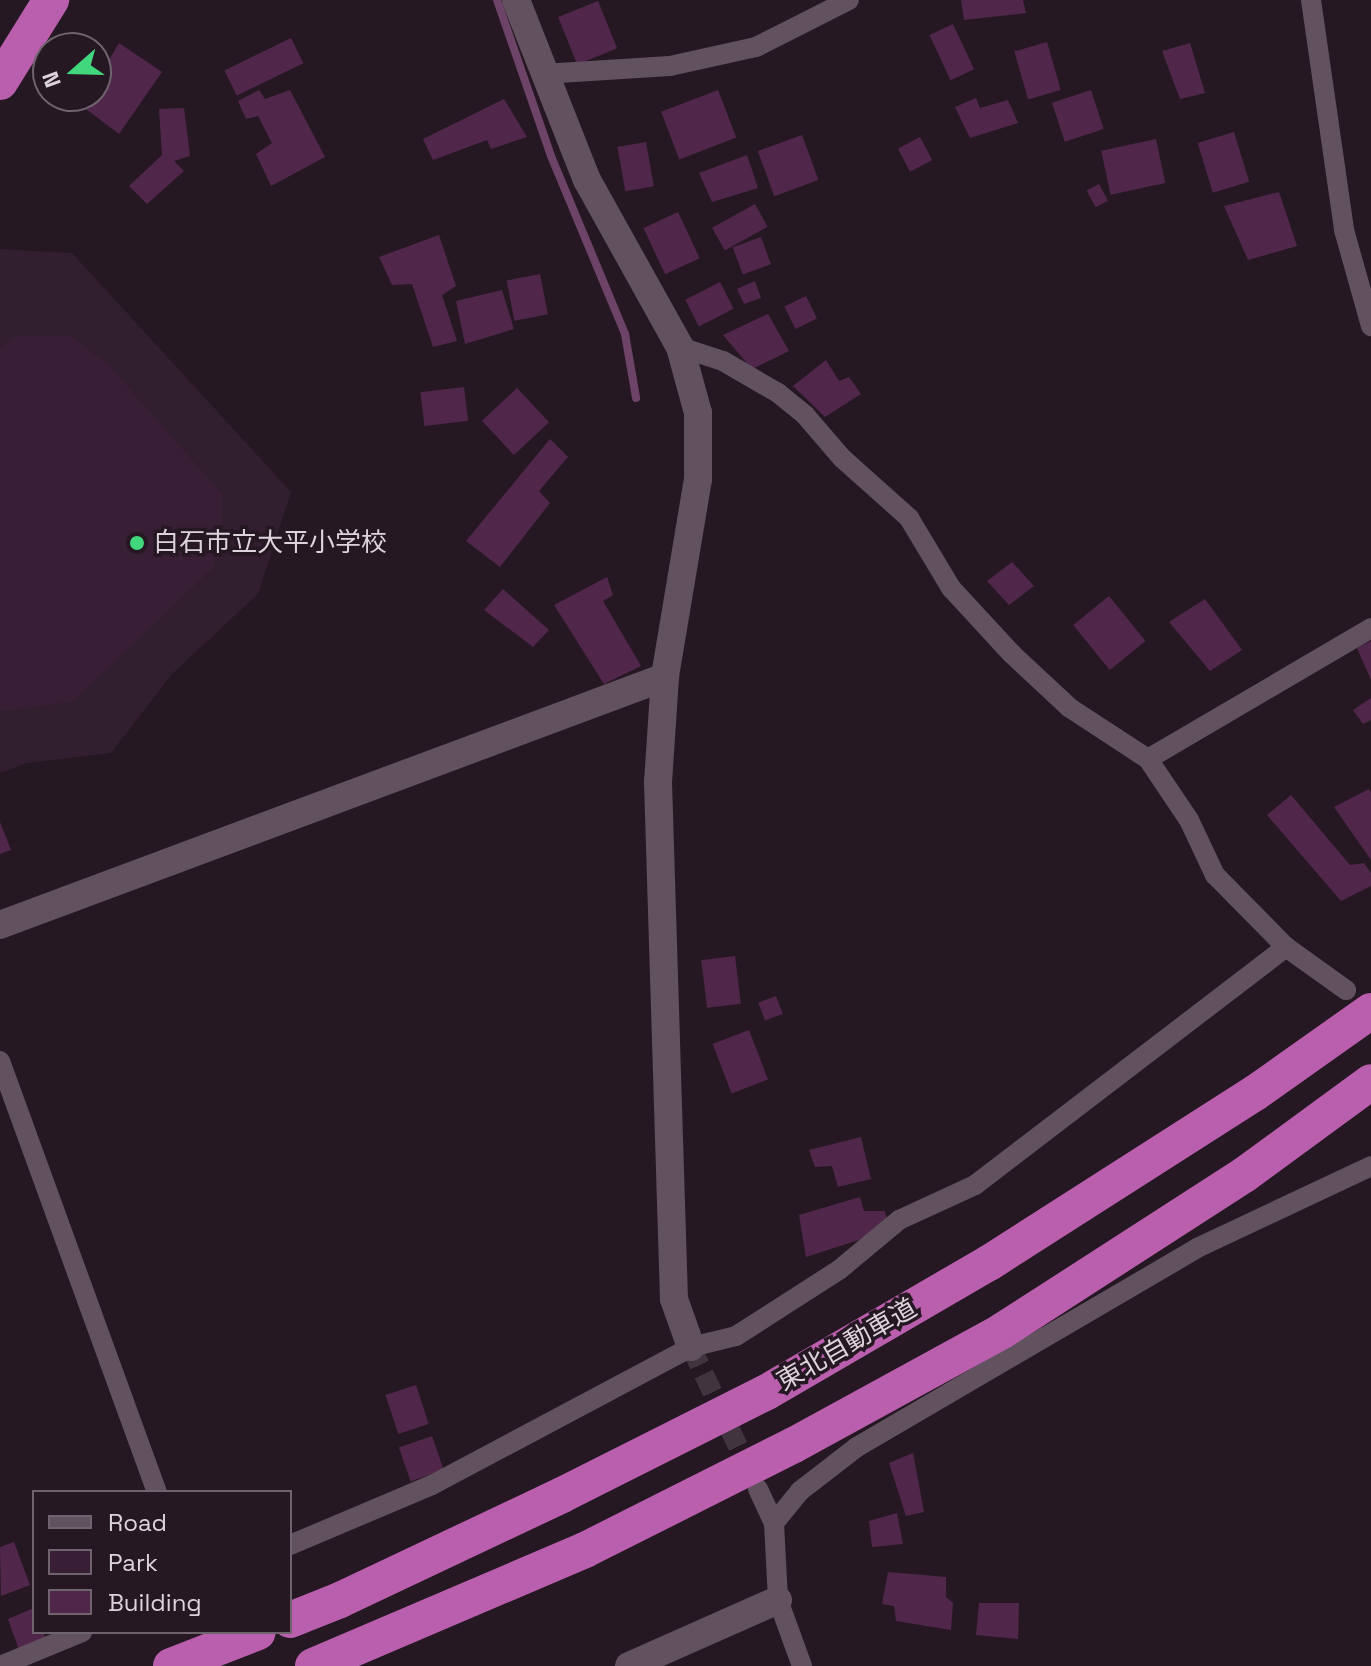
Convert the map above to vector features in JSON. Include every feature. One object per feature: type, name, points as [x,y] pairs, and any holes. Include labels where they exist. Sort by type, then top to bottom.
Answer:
[{"type":"highway","points":[[0,82],[51,0]]},
{"type":"highway","name":"東北自動車道","points":[[292,1619],[340,1600],[562,1495],[767,1392],[989,1263],[1255,1093],[1358,1001]]},
{"type":"highway","points":[[313,1666],[585,1550],[794,1445],[1002,1331],[1244,1175],[1371,1082]]},
{"type":"highway","points":[[171,1666],[253,1634]]},
{"type":"street","points":[[516,0],[587,180],[680,347],[698,413],[701,453],[665,677],[658,782],[674,1299],[691,1347]]},
{"type":"street","points":[[543,74],[670,66],[756,47],[849,0]]},
{"type":"street","points":[[1311,0],[1344,230],[1371,326]]},
{"type":"street","points":[[680,347],[723,361],[778,393],[805,415],[842,458],[909,518],[951,588],[1012,654],[1070,708],[1148,759],[1189,820],[1215,875],[1286,947],[1358,1001]]},
{"type":"street","points":[[1148,759],[1371,628]]},
{"type":"street","points":[[0,925],[665,677]]},
{"type":"street","points":[[292,1544],[432,1485],[691,1347],[736,1336],[839,1270],[899,1220],[975,1185],[1286,947]]},
{"type":"street","points":[[0,1061],[156,1490]]},
{"type":"street","points":[[774,1523],[800,1491],[857,1447],[1197,1248],[1371,1166]]},
{"type":"street","points":[[758,1489],[774,1523],[778,1600],[802,1666]]},
{"type":"street","points":[[629,1666],[778,1600]]},
{"type":"street","points":[[0,1666],[77,1634]]},
{"type":"shaded area","name":"白石市立大平小学校","points":[[0,249],[72,253],[291,492],[258,594],[172,674],[111,753],[27,763],[0,773]]},
{"type":"green space","points":[[15,336],[71,336],[109,365],[223,495],[221,532],[213,568],[72,702],[0,711],[0,347]]},
{"type":"building","points":[[961,0],[1023,0],[1026,13],[964,20]]},
{"type":"building","points":[[598,1],[617,48],[577,64],[558,17]]},
{"type":"building","points":[[953,24],[974,69],[951,80],[929,35]]},
{"type":"building","points":[[291,38],[303,63],[237,96],[224,70]]},
{"type":"building","points":[[1047,42],[1061,90],[1028,99],[1014,51]]},
{"type":"building","points":[[119,43],[162,72],[119,134],[90,112],[112,112],[112,55]]},
{"type":"building","points":[[1190,43],[1205,93],[1180,99],[1162,51]]},
{"type":"building","points":[[259,90],[265,99],[290,90],[325,157],[271,186],[256,154],[272,143],[258,116],[246,119],[238,101]]},
{"type":"building","points":[[718,90],[736,138],[679,159],[661,112]]},
{"type":"building","points":[[1091,90],[1104,129],[1065,142],[1052,103]]},
{"type":"building","points":[[976,98],[980,108],[1008,100],[1018,123],[970,138],[955,107]]},
{"type":"building","points":[[504,99],[527,137],[491,149],[487,140],[433,160],[423,139]]},
{"type":"building","points":[[184,108],[190,156],[174,161],[184,171],[147,204],[129,186],[162,155],[159,109]]},
{"type":"building","points":[[1234,132],[1249,182],[1213,193],[1198,143]]},
{"type":"building","points":[[802,135],[818,180],[774,196],[758,151]]},
{"type":"building","points":[[920,137],[932,160],[910,172],[898,149]]},
{"type":"building","points":[[1156,139],[1165,183],[1111,195],[1101,151]]},
{"type":"building","points":[[646,142],[654,186],[625,191],[617,147]]},
{"type":"building","points":[[747,155],[758,188],[712,202],[699,173]]},
{"type":"building","points":[[1099,184],[1108,201],[1096,207],[1087,191]]},
{"type":"building","points":[[1279,192],[1297,246],[1248,260],[1224,206]]},
{"type":"building","points":[[755,204],[768,227],[725,250],[712,228]]},
{"type":"building","points":[[678,212],[700,258],[665,274],[644,228]]},
{"type":"building","points":[[439,235],[456,286],[442,295],[457,341],[433,347],[412,284],[392,285],[379,257]]},
{"type":"building","points":[[761,237],[771,264],[743,275],[733,247]]},
{"type":"building","points":[[540,274],[548,314],[514,321],[507,280]]},
{"type":"building","points":[[755,281],[761,298],[744,304],[737,289]]},
{"type":"building","points":[[720,282],[734,309],[699,326],[685,300]]},
{"type":"building","points":[[502,290],[514,329],[465,344],[456,301]]},
{"type":"building","points":[[806,296],[817,318],[795,329],[784,307]]},
{"type":"building","points":[[768,314],[789,351],[752,369],[723,335]]},
{"type":"building","points":[[826,360],[839,381],[849,377],[861,394],[825,417],[793,386]]},
{"type":"building","points":[[464,387],[468,421],[424,426],[420,392]]},
{"type":"building","points":[[517,388],[549,422],[514,455],[482,421]]},
{"type":"building","points":[[550,439],[568,457],[539,491],[550,503],[500,567],[466,541]]},
{"type":"building","points":[[1012,562],[1034,586],[1009,605],[987,581]]},
{"type":"building","points":[[607,577],[613,595],[603,601],[641,666],[604,684],[554,605]]},
{"type":"building","points":[[503,589],[549,630],[533,647],[484,610]]},
{"type":"building","points":[[1109,596],[1146,641],[1110,670],[1073,625]]},
{"type":"building","points":[[1205,599],[1242,650],[1210,671],[1169,622]]},
{"type":"building","points":[[1371,641],[1371,680],[1357,648]]},
{"type":"building","points":[[1371,698],[1371,720],[1363,724],[1353,710]]},
{"type":"building","points":[[1369,789],[1371,792],[1371,860],[1334,807]]},
{"type":"building","points":[[1291,795],[1350,865],[1364,863],[1371,873],[1371,886],[1341,901],[1267,815]]},
{"type":"building","points":[[0,822],[11,850],[0,854]]},
{"type":"building","points":[[735,956],[741,1004],[707,1008],[701,960]]},
{"type":"building","points":[[776,996],[783,1014],[765,1021],[758,1003]]},
{"type":"building","points":[[749,1030],[768,1079],[732,1093],[713,1044]]},
{"type":"building","points":[[861,1137],[871,1179],[838,1187],[832,1166],[815,1167],[809,1150]]},
{"type":"building","points":[[860,1197],[864,1211],[885,1211],[887,1220],[871,1236],[806,1257],[799,1215]]},
{"type":"building","points":[[416,1385],[429,1424],[398,1434],[386,1395]]},
{"type":"building","points":[[432,1436],[444,1470],[411,1481],[399,1447]]},
{"type":"building","points":[[913,1453],[924,1512],[906,1516],[889,1463]]},
{"type":"building","points":[[897,1513],[903,1544],[872,1547],[869,1521]]},
{"type":"building","points":[[14,1542],[30,1585],[1,1596],[0,1547]]},
{"type":"building","points":[[888,1572],[946,1577],[946,1597],[953,1603],[951,1630],[896,1621],[894,1606],[882,1604]]},
{"type":"building","points":[[979,1603],[1019,1603],[1018,1639],[976,1635]]},
{"type":"building","points":[[32,1609],[32,1634],[44,1634],[46,1640],[19,1650],[8,1619]]},
{"type":"waterway","points":[[497,0],[551,156],[625,334],[636,398]]},
{"type":"tunnel","points":[[691,1347],[751,1474]]},
{"type":"place","name":"白石市立大平小学校","points":[[137,543]]}]
